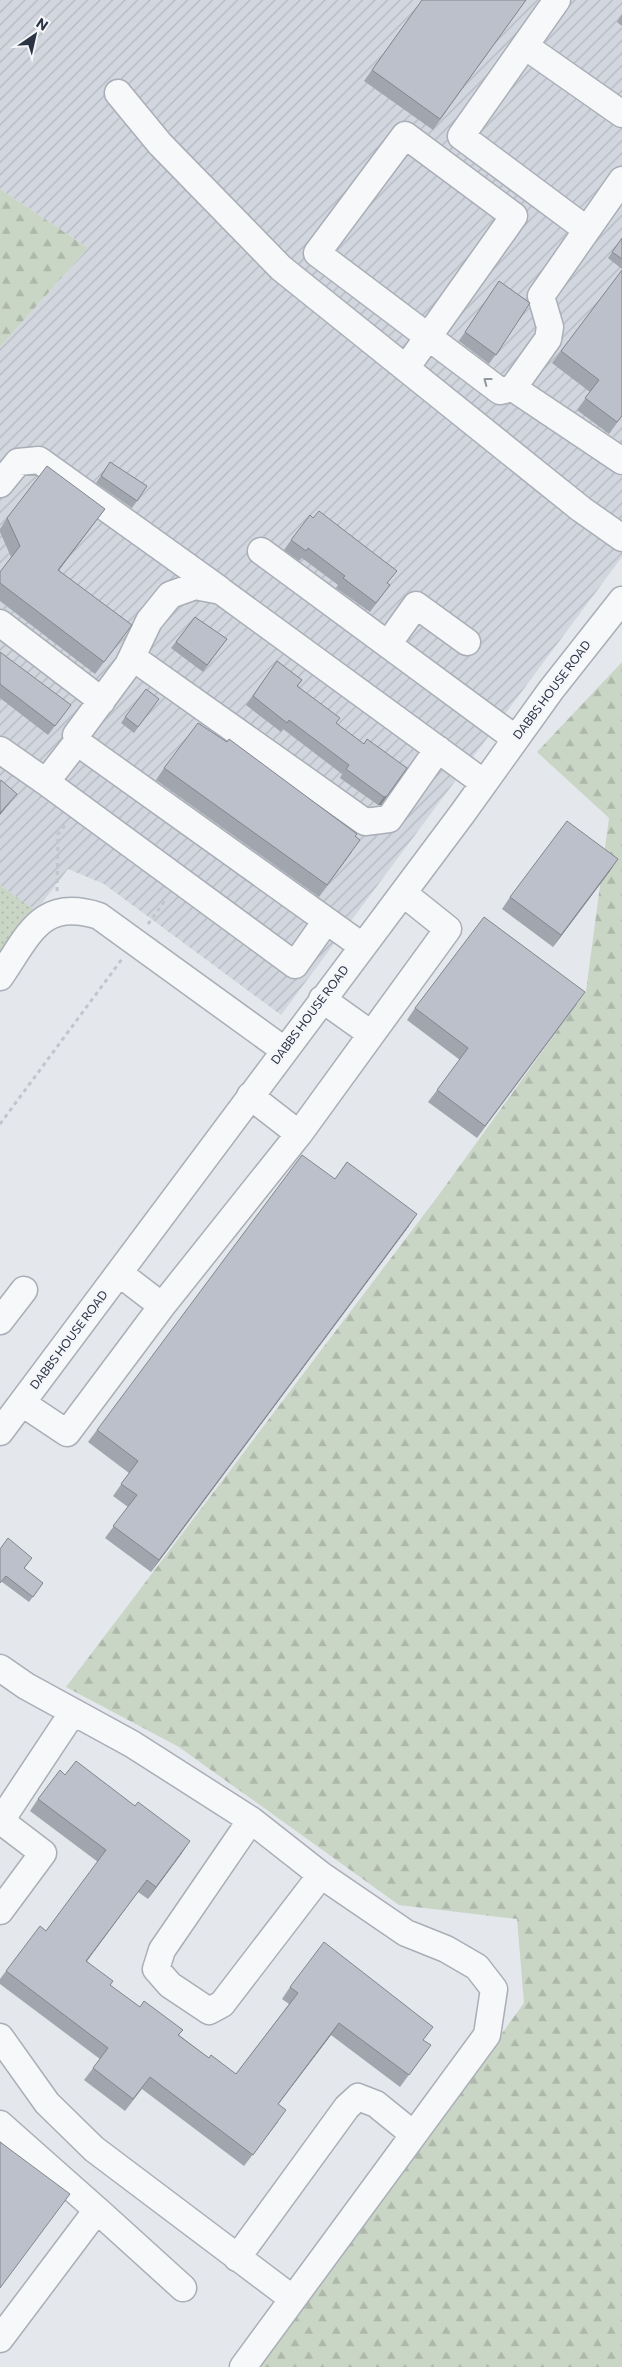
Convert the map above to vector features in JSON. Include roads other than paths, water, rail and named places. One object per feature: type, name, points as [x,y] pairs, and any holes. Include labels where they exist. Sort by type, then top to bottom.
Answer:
[{"type":"street","points":[[557,0],[461,136],[587,230]]},
{"type":"street","points":[[524,46],[622,114]]},
{"type":"street","points":[[118,93],[160,144],[281,268],[406,368],[618,528]]},
{"type":"street","points":[[406,368],[428,336],[514,216],[405,135],[317,253],[428,336],[500,391],[513,388],[548,339],[550,327],[541,296],[622,180]]},
{"type":"street","points":[[513,388],[622,461]]},
{"type":"street","points":[[0,484],[18,462],[39,460],[484,782]]},
{"type":"street","points":[[260,551],[516,739]]},
{"type":"street","points":[[221,591],[195,586],[170,595],[149,621],[132,657],[76,735],[78,742],[362,946]]},
{"type":"street","name":"DABBS HOUSE ROAD","points":[[0,1432],[551,690],[622,600]]},
{"type":"street","points":[[388,644],[416,605],[467,642]]},
{"type":"street","points":[[0,623],[102,700]]},
{"type":"street","points":[[132,657],[366,822],[390,820],[438,749]]},
{"type":"street","points":[[46,782],[78,742]]},
{"type":"street","points":[[0,750],[295,965],[326,921]]},
{"type":"street","points":[[22,1403],[67,1433],[162,1306],[299,1134],[448,929],[402,893]]},
{"type":"street","points":[[0,976],[38,923],[51,914],[80,910],[100,916],[284,1050]]},
{"type":"street","points":[[322,999],[371,1034]]},
{"type":"street","points":[[250,1096],[299,1134]]},
{"type":"street","points":[[119,1273],[162,1306]]},
{"type":"street","points":[[0,1321],[24,1290]]},
{"type":"street","points":[[0,1668],[26,1686],[132,1744],[252,1820],[322,1875],[406,1934],[446,1949],[478,1967],[494,1989],[487,2035],[243,2367]]},
{"type":"street","points":[[0,1911],[43,1853],[1,1821],[73,1712]]},
{"type":"street","points":[[252,1820],[162,1950],[156,1969],[170,1985],[209,2011],[222,2004],[322,1875]]},
{"type":"street","points":[[0,2037],[47,2103],[94,2149],[292,2299]]},
{"type":"street","points":[[237,2258],[347,2107],[358,2097],[376,2104],[414,2134]]},
{"type":"street","points":[[0,2124],[183,2288]]},
{"type":"street","points":[[0,2339],[97,2210]]}]
